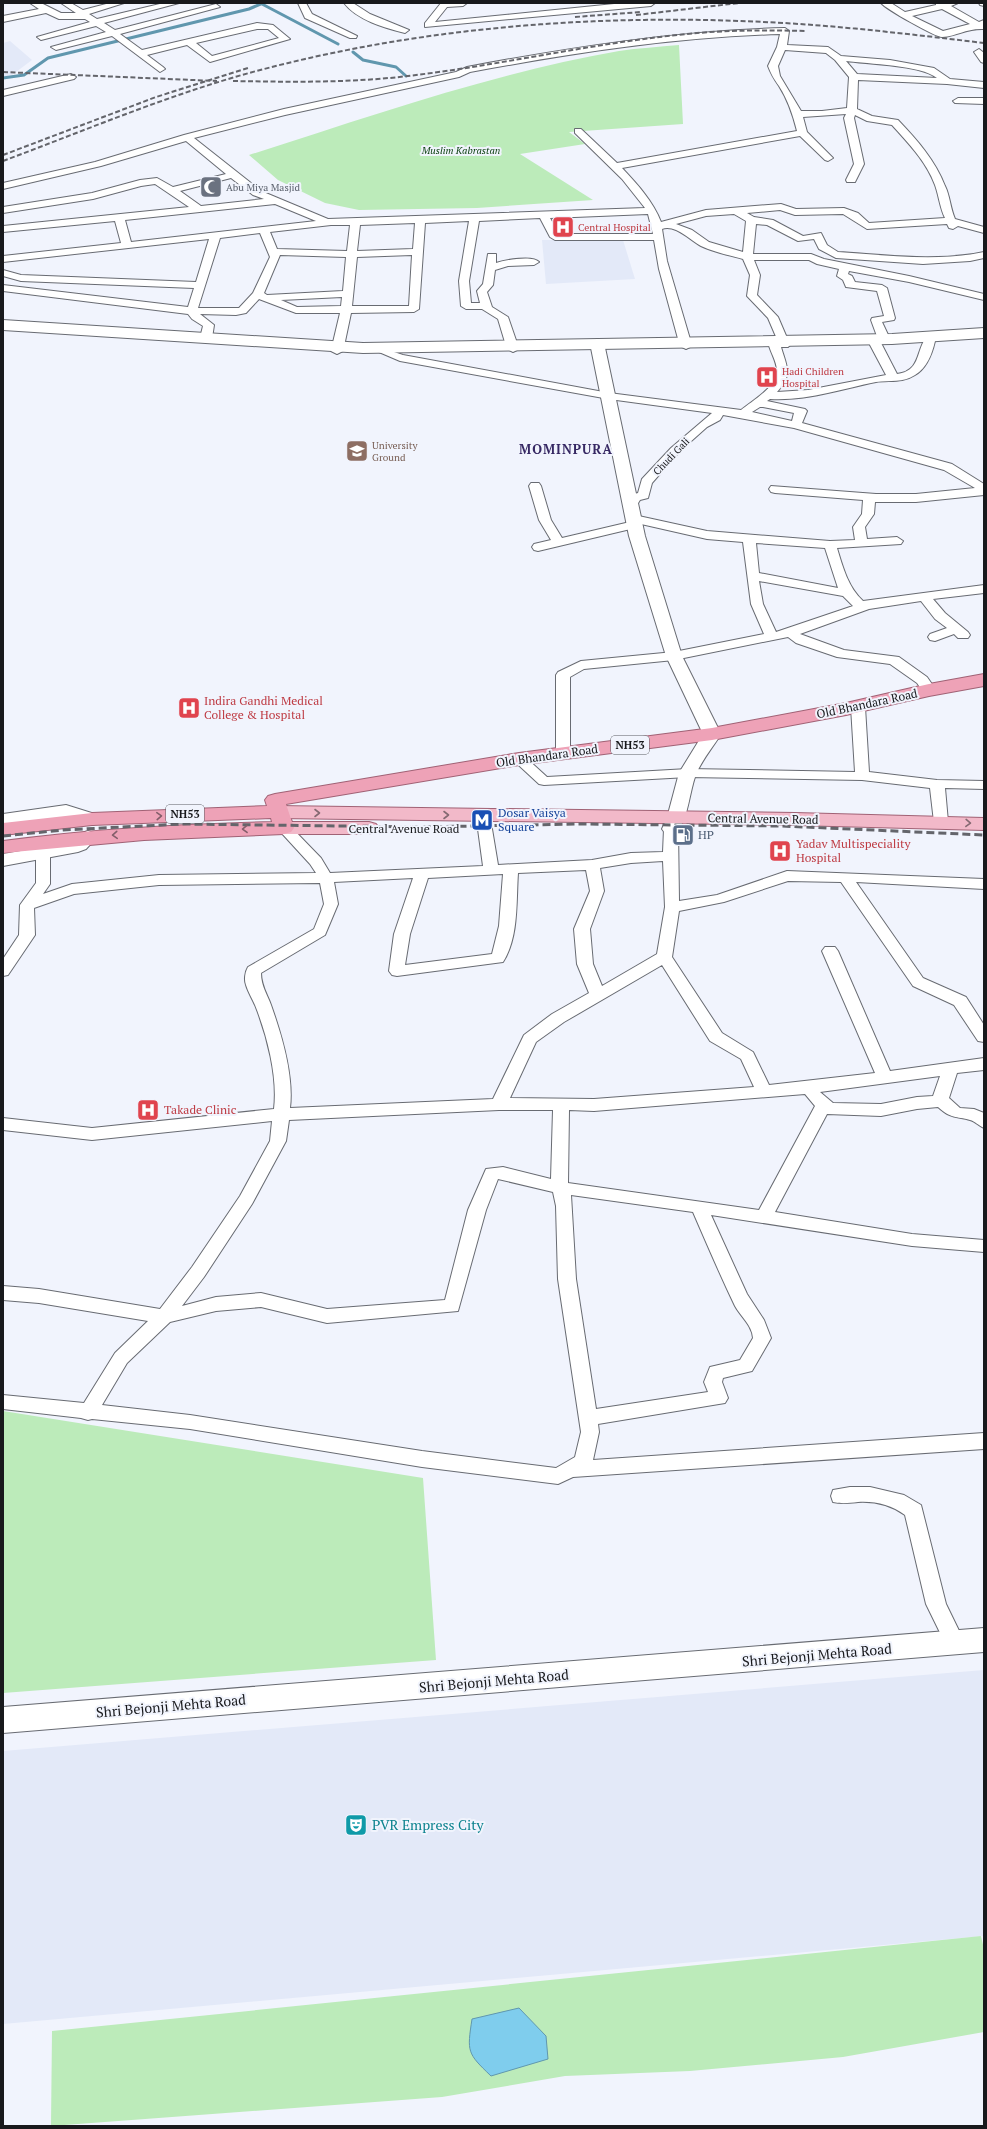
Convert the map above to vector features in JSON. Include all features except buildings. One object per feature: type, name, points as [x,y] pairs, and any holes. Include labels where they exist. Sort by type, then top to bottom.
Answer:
[{"type":"highway","name":"Old Bhandara Road","points":[[279,814],[519,759],[712,734],[858,707],[929,690],[984,680]]},
{"type":"highway","name":"Central Avenue Road","points":[[68,830],[90,828],[178,830],[279,814]]},
{"type":"highway","points":[[3,829],[68,830]]},
{"type":"highway","points":[[3,847],[68,830]]},
{"type":"main road","points":[[3,325],[94,333],[386,352],[597,345],[929,341],[984,338]]},
{"type":"main road","points":[[3,330],[94,333]]},
{"type":"main road","points":[[880,341],[984,333]]},
{"type":"main road","points":[[151,337],[206,338],[338,349],[512,347]]},
{"type":"main road","name":"Central Avenue Road","points":[[279,814],[674,824],[945,835],[984,839]]},
{"type":"main road","name":"Central Avenue Road","points":[[279,814],[486,829],[674,824],[941,822],[984,824]]},
{"type":"main road","name":"Shri Bejonji Mehta Road","points":[[3,1720],[984,1640]]},
{"type":"street","points":[[34,3],[59,16],[84,15],[120,3]]},
{"type":"street","points":[[66,3],[142,53],[160,69]]},
{"type":"street","points":[[41,37],[97,23],[150,5],[175,3]]},
{"type":"street","points":[[302,3],[308,16],[353,36]]},
{"type":"street","points":[[348,3],[352,8],[363,14],[405,30]]},
{"type":"street","points":[[463,3],[446,4],[428,25],[652,3]]},
{"type":"street","points":[[548,3],[555,13]]},
{"type":"street","points":[[885,3],[904,15],[942,34],[982,25]]},
{"type":"street","points":[[904,15],[941,4],[954,3]]},
{"type":"street","points":[[941,4],[982,25]]},
{"type":"street","points":[[150,5],[172,20]]},
{"type":"street","points":[[58,49],[120,38],[216,7]]},
{"type":"street","points":[[3,19],[47,10]]},
{"type":"street","points":[[142,53],[216,35],[264,26],[270,27],[286,37],[283,41],[210,59],[189,42]]},
{"type":"street","points":[[3,186],[98,164],[186,137],[284,112],[409,86],[459,74],[466,70],[523,60],[701,34],[743,32],[785,31],[782,47],[773,66],[774,71],[798,114],[802,133],[828,158]]},
{"type":"street","points":[[216,35],[239,53]]},
{"type":"street","points":[[782,47],[828,50],[838,58],[854,77],[852,110],[849,118],[859,164],[851,180]]},
{"type":"street","points":[[984,55],[979,52],[984,60]]},
{"type":"street","points":[[838,58],[890,63],[934,71],[947,81]]},
{"type":"street","points":[[3,93],[71,77]]},
{"type":"street","points":[[854,77],[947,81],[984,85]]},
{"type":"street","points":[[958,101],[984,101]]},
{"type":"street","points":[[798,114],[822,114],[852,110],[870,118],[896,122],[931,166],[941,187],[944,205],[952,223]]},
{"type":"street","points":[[578,131],[615,166],[651,211],[661,229],[664,268],[671,288],[685,344]]},
{"type":"street","points":[[615,166],[802,133]]},
{"type":"street","points":[[186,137],[214,156],[233,175],[257,193],[327,222],[544,216],[651,211]]},
{"type":"street","points":[[172,190],[233,175]]},
{"type":"street","points":[[3,210],[93,196],[140,183],[157,181],[199,209]]},
{"type":"street","points":[[3,230],[276,201]]},
{"type":"street","points":[[661,229],[706,213],[781,207],[795,212],[844,211],[854,215],[864,226],[952,223],[984,230]]},
{"type":"street","points":[[735,210],[751,220],[769,222],[802,239],[817,236],[823,247],[836,255],[924,261],[970,258],[984,255]]},
{"type":"street","points":[[544,216],[555,237],[661,229],[688,232],[705,244],[747,257],[811,257],[822,262],[909,278],[984,297]]},
{"type":"street","points":[[119,217],[127,245]]},
{"type":"street","points":[[474,218],[474,229],[464,281],[466,306],[486,306]]},
{"type":"street","points":[[262,296],[296,310],[414,309],[420,220]]},
{"type":"street","points":[[743,414],[781,382],[783,372],[779,343],[772,314],[752,296],[755,275],[747,257],[751,235],[751,220]]},
{"type":"street","points":[[3,259],[336,222]]},
{"type":"street","points":[[338,349],[346,310],[353,254],[355,222]]},
{"type":"street","points":[[3,288],[192,311],[242,311],[262,296],[275,256],[264,230]]},
{"type":"street","points":[[192,311],[215,236]]},
{"type":"street","points":[[274,252],[353,254],[417,252]]},
{"type":"street","points":[[492,256],[488,285],[482,291],[487,309],[503,317],[512,347]]},
{"type":"street","points":[[490,268],[507,263],[534,262]]},
{"type":"street","points":[[845,266],[842,276],[848,278],[850,285],[882,288],[890,318],[876,320],[880,341],[892,376]]},
{"type":"street","points":[[3,273],[21,278],[200,285]]},
{"type":"street","points":[[262,296],[348,294]]},
{"type":"street","points":[[192,311],[196,317],[209,325],[206,338]]},
{"type":"street","points":[[761,399],[843,388],[892,376],[907,376],[916,370],[927,355],[929,341]]},
{"type":"street","points":[[597,345],[609,396],[633,516],[674,656],[712,734],[688,773],[674,824],[670,856],[672,907],[664,957],[716,1037],[740,1050],[747,1056],[764,1091]]},
{"type":"street","points":[[386,352],[415,361],[609,396],[719,410],[796,425],[948,467],[984,490]]},
{"type":"street","points":[[761,399],[801,411],[796,425]]},
{"type":"street","name":"Chudi Gali","points":[[633,516],[635,498],[644,495],[646,482],[675,450],[704,425],[716,418],[719,410]]},
{"type":"street","points":[[535,486],[545,520],[558,542]]},
{"type":"street","points":[[775,489],[869,498],[916,498],[984,490]]},
{"type":"street","points":[[861,542],[859,527],[868,517],[870,510],[869,498]]},
{"type":"street","points":[[538,547],[558,542],[633,516],[707,535],[830,545],[897,541]]},
{"type":"street","points":[[750,538],[753,576],[758,604],[771,636]]},
{"type":"street","points":[[830,545],[836,567],[847,593],[858,604],[866,606]]},
{"type":"street","points":[[753,576],[847,593]]},
{"type":"street","points":[[564,754],[563,675],[581,665],[674,656],[790,633],[866,606],[924,596],[984,589]]},
{"type":"street","points":[[924,596],[940,616],[959,632],[935,637]]},
{"type":"street","points":[[790,633],[801,640],[842,654],[894,660],[922,680],[929,690]]},
{"type":"street","points":[[858,707],[862,776]]},
{"type":"street","points":[[519,759],[544,781],[688,773],[862,776],[937,784],[984,785]]},
{"type":"street","points":[[937,784],[941,822]]},
{"type":"street","points":[[3,820],[66,811],[90,828],[80,846],[3,860]]},
{"type":"street","points":[[88,1412],[121,1358],[164,1317],[198,1272],[246,1200],[278,1141],[284,1093],[281,1068],[263,1005],[253,984],[253,971],[279,954],[320,932],[331,904],[326,878],[316,861],[279,814]]},
{"type":"street","points":[[486,829],[491,869]]},
{"type":"street","points":[[3,971],[27,935],[27,905],[43,884],[42,854]]},
{"type":"street","points":[[27,905],[72,889],[159,880],[326,878],[422,874],[491,869],[592,865],[631,858],[670,856]]},
{"type":"street","points":[[592,865],[597,891],[582,929],[585,964],[598,996]]},
{"type":"street","points":[[422,874],[402,934],[397,971],[498,958],[502,947],[506,923],[511,869]]},
{"type":"street","points":[[672,907],[719,899],[787,876],[845,877],[984,884]]},
{"type":"street","points":[[845,877],[918,982],[960,1001],[984,1037]]},
{"type":"street","points":[[830,951],[885,1078]]},
{"type":"street","points":[[499,1104],[530,1039],[558,1018],[664,957]]},
{"type":"street","points":[[3,1124],[92,1134],[255,1116],[499,1104],[594,1105],[809,1088],[984,1064]]},
{"type":"street","points":[[809,1088],[816,1098],[830,1109],[881,1110],[933,1103],[940,1100],[950,1069]]},
{"type":"street","points":[[940,1100],[955,1112],[972,1113],[978,1115],[984,1122]]},
{"type":"street","points":[[3,1402],[190,1422],[422,1459],[558,1476],[583,1461],[590,1432],[567,1279],[559,1140],[561,1104]]},
{"type":"street","points":[[764,1217],[824,1105]]},
{"type":"street","points":[[3,1293],[39,1296],[164,1317],[216,1304],[261,1300],[326,1316],[452,1306],[477,1210],[492,1173],[503,1173],[561,1188],[700,1207],[912,1240],[984,1246]]},
{"type":"street","points":[[587,1418],[719,1398],[713,1382],[716,1372],[746,1366],[762,1338],[760,1329],[747,1311],[728,1274],[700,1207]]},
{"type":"street","points":[[571,1469],[984,1441]]},
{"type":"street","points":[[840,1496],[875,1494],[900,1501],[914,1511],[936,1604],[954,1642]]},
{"type":"shaded area","points":[[10,41],[32,60],[12,75],[3,77],[3,43]]},
{"type":"shaded area","points":[[542,240],[623,240],[635,279],[546,284]]},
{"type":"shaded area","points":[[984,1670],[984,1936],[3,2024],[3,1751]]},
{"type":"green space","name":"Muslim Kabrastan","points":[[679,45],[683,124],[569,132],[585,144],[520,154],[593,200],[477,208],[359,210],[325,203],[278,180],[249,155],[432,97],[525,71],[619,51]]},
{"type":"green space","points":[[3,1411],[423,1478],[436,1660],[3,1693]]},
{"type":"green space","points":[[981,1936],[984,1949],[984,2032],[843,2057],[690,2071],[565,2076],[442,2097],[51,2126],[52,2031]]},
{"type":"water","points":[[519,2008],[546,2036],[548,2059],[491,2076],[473,2057],[469,2045],[472,2019]]},
{"type":"waterway","points":[[3,78],[24,75],[48,58],[249,9],[263,3]]},
{"type":"waterway","points":[[262,4],[338,44]]},
{"type":"waterway","points":[[353,52],[363,60],[396,67],[406,76]]},
{"type":"railway","points":[[636,15],[739,3]]},
{"type":"railway","points":[[575,17],[641,12]]},
{"type":"railway","points":[[3,161],[132,112],[231,78],[328,54],[457,32],[588,22],[719,20],[834,27],[984,43]]},
{"type":"railway","points":[[233,81],[321,82],[364,80],[408,76],[478,66],[582,48],[652,38],[731,31],[805,31]]},
{"type":"railway","points":[[208,81],[248,68]]},
{"type":"railway","points":[[3,72],[208,81]]},
{"type":"railway","points":[[3,155],[156,97],[208,81]]},
{"type":"railway","points":[[208,81],[217,81]]},
{"type":"railway","points":[[3,836],[63,830],[182,824],[421,827],[580,824],[782,826],[984,835]]},
{"type":"place","name":"Abu Miya Masjid","points":[[211,187]]},
{"type":"place","name":"Central Hospital","points":[[563,227]]},
{"type":"place","name":"Hadi Children Hospital","points":[[767,377]]},
{"type":"place","name":"University Ground","points":[[357,451]]},
{"type":"place","name":"Indira Gandhi Medical College & Hospital","points":[[189,708]]},
{"type":"place","name":"Dosar Vaisya Square","points":[[482,820]]},
{"type":"place","name":"HP","points":[[683,835]]},
{"type":"place","name":"Yadav Multispeciality Hospital","points":[[780,851]]},
{"type":"place","name":"Takade Clinic","points":[[148,1110]]},
{"type":"place","name":"PVR Empress City","points":[[356,1825]]},
{"type":"district","name":"MOMINPURA","points":[[566,449]]}]
